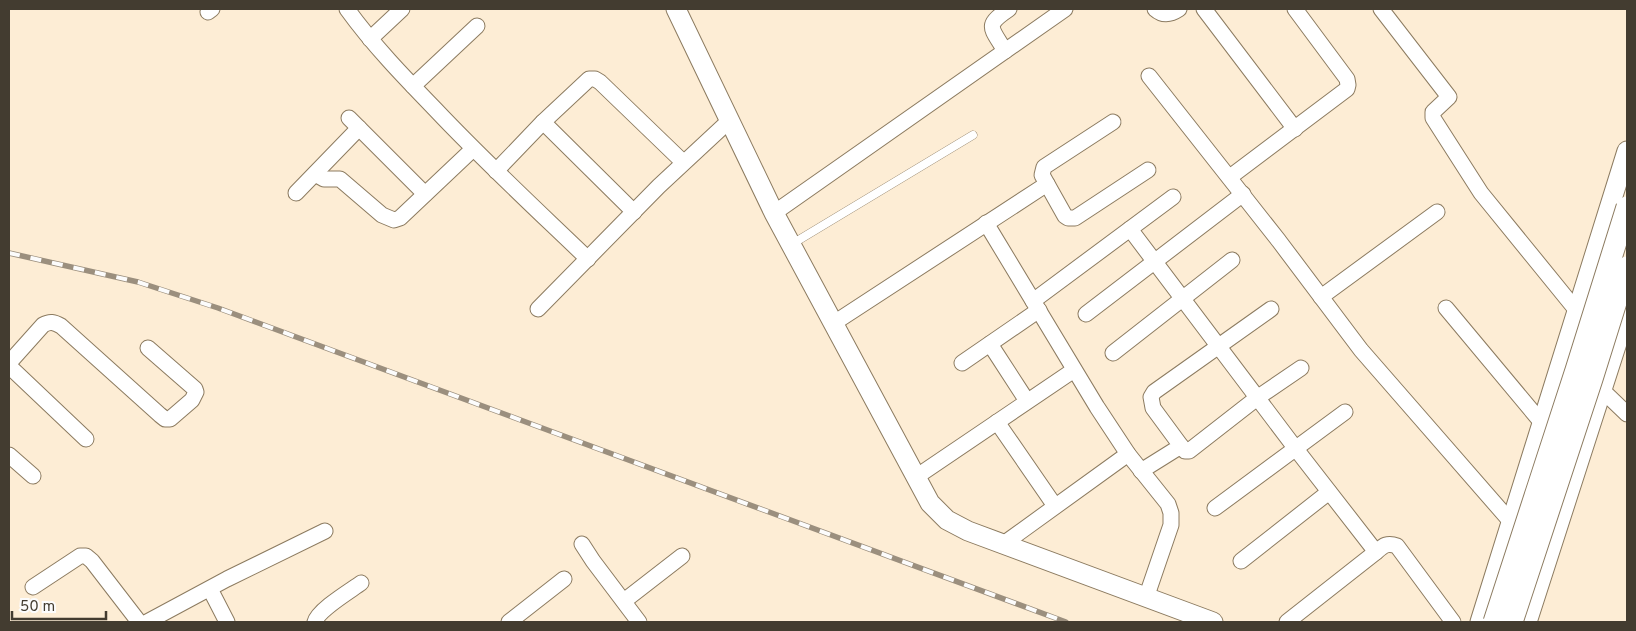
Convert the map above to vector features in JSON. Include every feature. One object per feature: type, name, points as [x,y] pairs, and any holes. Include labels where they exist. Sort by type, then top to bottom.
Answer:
[{"type":"main road","points":[[1494,622],[1627,207]]},
{"type":"main road","points":[[1512,622],[1627,267]]},
{"type":"street","points":[[347,9],[370,39],[473,149],[588,259]]},
{"type":"street","points":[[370,39],[402,9]]},
{"type":"street","points":[[676,9],[790,245],[930,503],[947,520],[968,532],[1213,622]]},
{"type":"street","points":[[1005,51],[993,30],[992,23],[995,18],[1009,9]]},
{"type":"street","points":[[774,213],[1066,9]]},
{"type":"street","points":[[1155,9],[1161,14],[1168,15],[1179,9]]},
{"type":"street","points":[[1204,9],[1295,129]]},
{"type":"street","points":[[1230,177],[1347,89],[1347,79],[1295,9]]},
{"type":"street","points":[[1381,9],[1449,97],[1433,112],[1433,118],[1471,179],[1577,311],[1625,319],[1527,622]]},
{"type":"street","points":[[413,86],[477,26]]},
{"type":"street","points":[[1149,76],[1230,177],[1379,372],[1511,522],[1556,535]]},
{"type":"street","points":[[496,171],[543,122],[589,79],[595,79],[683,162]]},
{"type":"street","points":[[538,309],[683,162],[730,120]]},
{"type":"street","points":[[543,122],[634,212]]},
{"type":"street","points":[[1114,122],[1044,166],[1042,175],[1065,216],[1072,219],[1148,170]]},
{"type":"street","points":[[296,193],[315,174],[354,123],[425,194]]},
{"type":"street","points":[[315,174],[324,179],[340,178],[382,215],[394,220],[400,218],[473,149]]},
{"type":"street","points":[[1480,622],[1627,151]]},
{"type":"street","points":[[834,323],[986,222],[1047,184]]},
{"type":"street","points":[[1086,314],[1243,194]]},
{"type":"street","points":[[962,363],[990,344],[1130,229],[1174,197]]},
{"type":"street","points":[[1321,297],[1437,212]]},
{"type":"street","points":[[986,222],[1074,370],[1128,454],[1168,504],[1171,513],[1171,525],[1146,598]]},
{"type":"street","points":[[1130,229],[1376,552]]},
{"type":"street","points":[[1113,353],[1232,260]]},
{"type":"street","points":[[1446,308],[1542,423],[1587,437]]},
{"type":"street","points":[[1271,309],[1154,392],[1151,397],[1153,408],[1185,451],[1189,451],[1257,398],[1302,368]]},
{"type":"street","points":[[86,438],[9,365],[43,325],[48,322],[54,322],[116,374],[160,415],[170,419],[192,400],[196,392],[148,348]]},
{"type":"street","points":[[990,344],[1028,401]]},
{"type":"street","points":[[916,477],[1074,370]]},
{"type":"street","points":[[1602,390],[1627,414]]},
{"type":"street","points":[[1215,508],[1346,412]]},
{"type":"street","points":[[997,422],[1055,506]]},
{"type":"street","points":[[1142,471],[1181,446]]},
{"type":"street","points":[[1002,545],[1128,454]]},
{"type":"street","points":[[9,455],[33,476]]},
{"type":"street","points":[[1241,561],[1329,492]]},
{"type":"street","points":[[147,622],[210,588],[325,531]]},
{"type":"street","points":[[582,544],[639,622]]},
{"type":"street","points":[[1287,622],[1386,544],[1396,546],[1453,622]]},
{"type":"street","points":[[33,587],[80,556],[86,556],[92,561],[139,622]]},
{"type":"street","points":[[624,601],[682,556]]},
{"type":"street","points":[[516,620],[564,579]]},
{"type":"street","points":[[314,622],[322,612],[361,583]]},
{"type":"street","points":[[210,588],[227,622]]},
{"type":"lane","points":[[790,245],[973,135]]},
{"type":"railway","points":[[9,253],[138,282],[218,308],[1066,622]]}]
